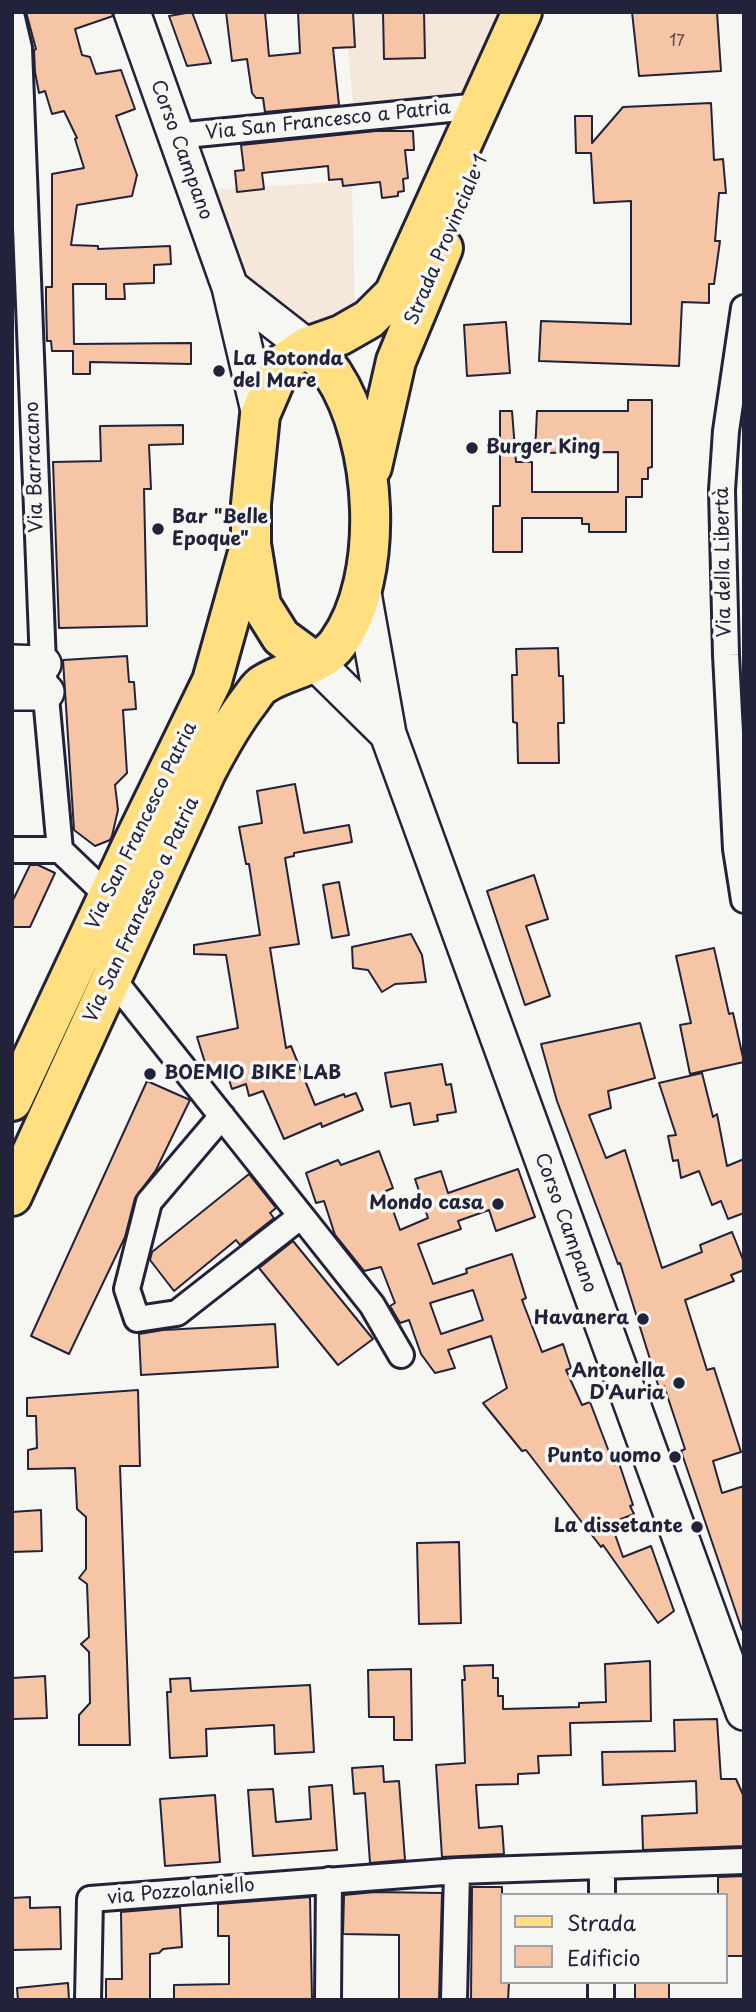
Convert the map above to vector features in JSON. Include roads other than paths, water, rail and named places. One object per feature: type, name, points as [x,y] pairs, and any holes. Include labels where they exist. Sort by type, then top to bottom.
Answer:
[{"type":"main road","name":"Corso Campano","points":[[132,12],[230,287],[260,415]]},
{"type":"main road","name":"Strada Provinciale 1","points":[[251,544],[251,504],[260,415],[282,364],[307,347],[341,335],[369,319],[394,294],[522,12]]},
{"type":"main road","name":"Strada Provinciale 1","points":[[369,475],[396,361],[469,185],[550,12]]},
{"type":"main road","points":[[230,287],[307,347],[333,372],[356,419],[369,475],[368,556],[363,593],[337,644],[315,662]]},
{"type":"main road","points":[[251,544],[261,606],[281,637],[315,662],[388,734]]},
{"type":"main road","name":"Via San Francesco Patria","points":[[12,1101],[212,681],[251,544]]},
{"type":"main road","name":"Corso Campano","points":[[363,593],[388,734],[744,1712]]},
{"type":"main road","name":"Via San Francesco a Patria","points":[[12,1196],[205,772],[231,724],[262,685],[315,662]]},
{"type":"street","name":"Via Barracano","points":[[12,18],[19,48],[28,678],[60,850]]},
{"type":"street","name":"Via San Francesco a Patria","points":[[176,136],[480,106]]},
{"type":"street","name":"Via della Libertà","points":[[744,308],[726,431],[722,490],[736,849],[744,900]]},
{"type":"street","points":[[12,850],[60,850],[108,895]]},
{"type":"street","points":[[112,978],[372,1304],[401,1355]]},
{"type":"street","points":[[222,1116],[149,1202],[127,1289],[137,1319],[177,1313],[302,1216]]},
{"type":"street","name":"via Pozzolaniello","points":[[89,2000],[90,1899],[457,1871],[744,1861]]},
{"type":"street","points":[[601,1893],[602,1866]]},
{"type":"street","points":[[454,2000],[457,1871]]},
{"type":"street","points":[[328,2000],[329,1880]]},
{"type":"place","name":"La Rotonda del Mare","points":[[219,371]]},
{"type":"place","name":"Burger King","points":[[472,448]]},
{"type":"place","name":"Bar \"Belle Epoque\"","points":[[158,529]]},
{"type":"place","name":"BOEMIO BIKE LAB","points":[[150,1074]]},
{"type":"place","name":"Mondo casa","points":[[498,1204]]},
{"type":"place","name":"Havanera","points":[[643,1319]]},
{"type":"place","name":"Antonella D'Auria","points":[[679,1383]]},
{"type":"place","name":"Punto uomo","points":[[675,1457]]},
{"type":"place","name":"La dissetante","points":[[697,1527]]}]
